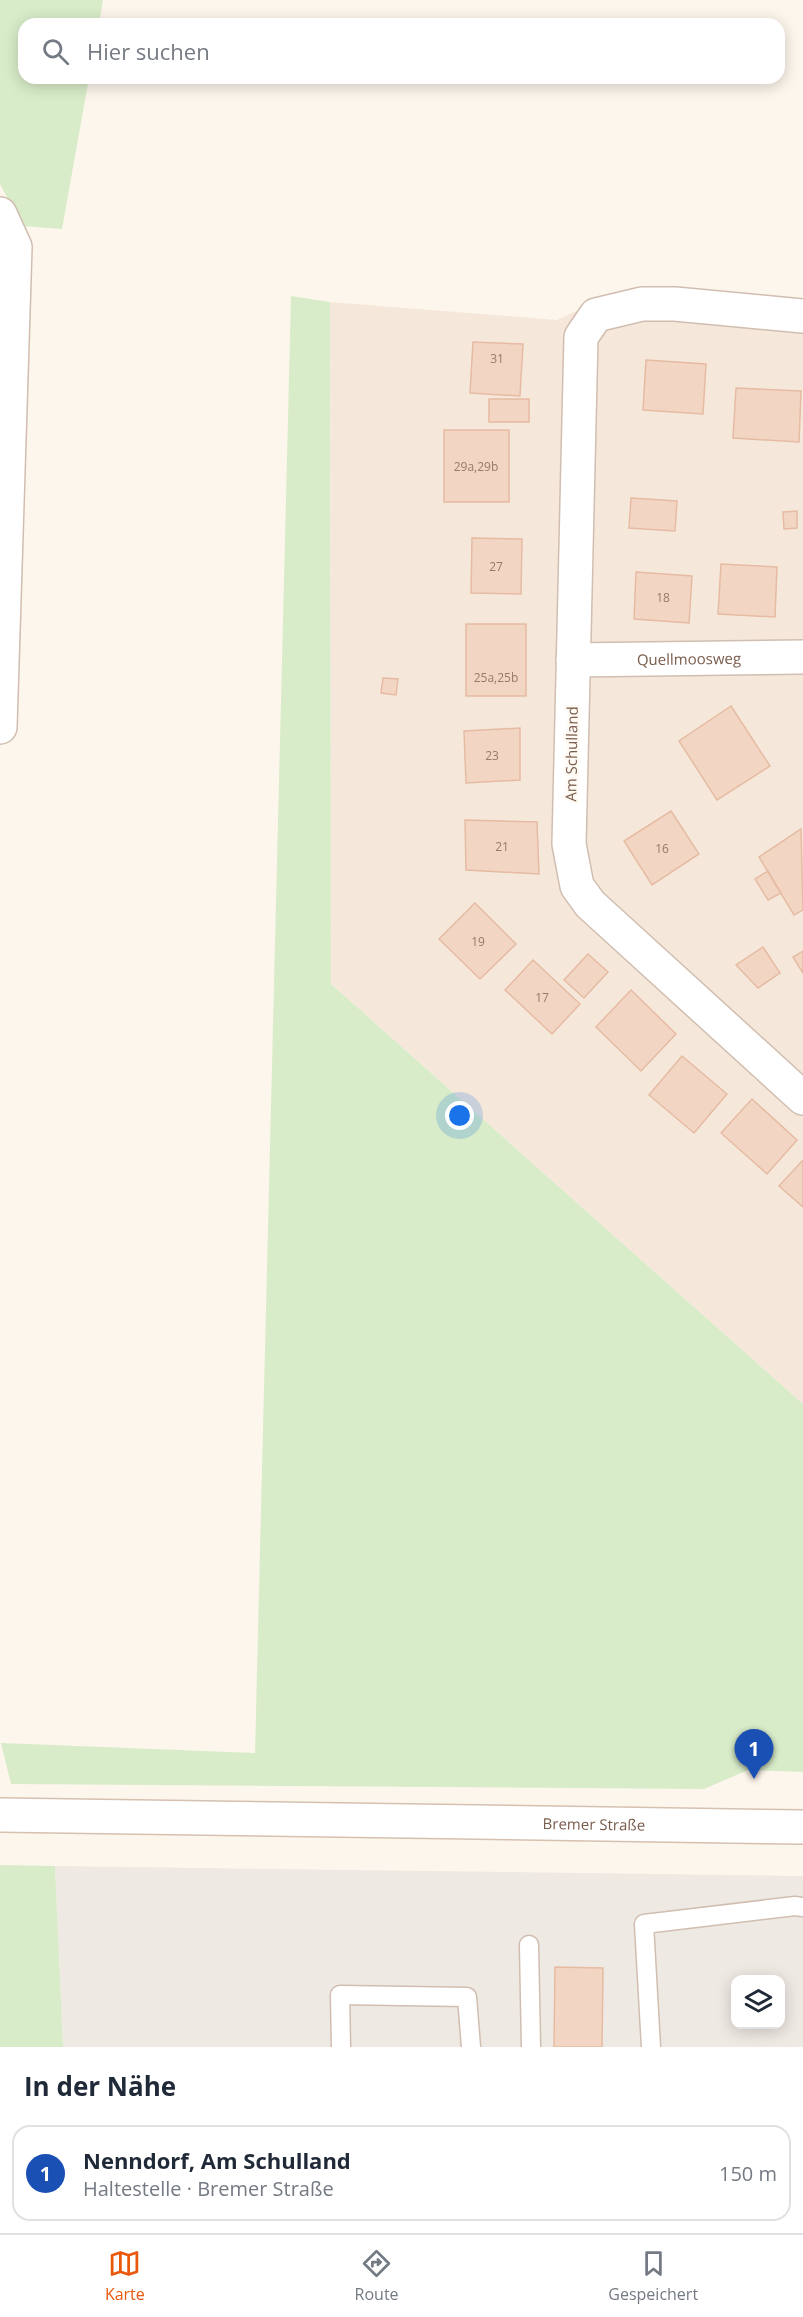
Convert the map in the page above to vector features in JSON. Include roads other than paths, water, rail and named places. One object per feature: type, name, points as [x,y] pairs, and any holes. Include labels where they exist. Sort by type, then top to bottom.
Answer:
[{"type":"street","points":[[0,214],[15,247],[0,727]]},
{"type":"street","name":"Am Schulland","points":[[803,316],[675,304],[642,304],[596,315],[581,337],[569,844],[577,886],[608,922],[803,1098]]},
{"type":"street","name":"Quellmoosweg","points":[[573,660],[803,657]]},
{"type":"street","name":"Bremer Straße","points":[[0,1815],[803,1827]]},
{"type":"lane","points":[[651,2047],[644,1924],[795,1906],[803,1907]]},
{"type":"lane","points":[[529,1945],[531,2047]]},
{"type":"lane","points":[[341,2047],[340,1995],[467,1997],[471,2047]]},
{"type":"place","name":"Nenndorf, Am Schulland","points":[[754,1779]]}]
